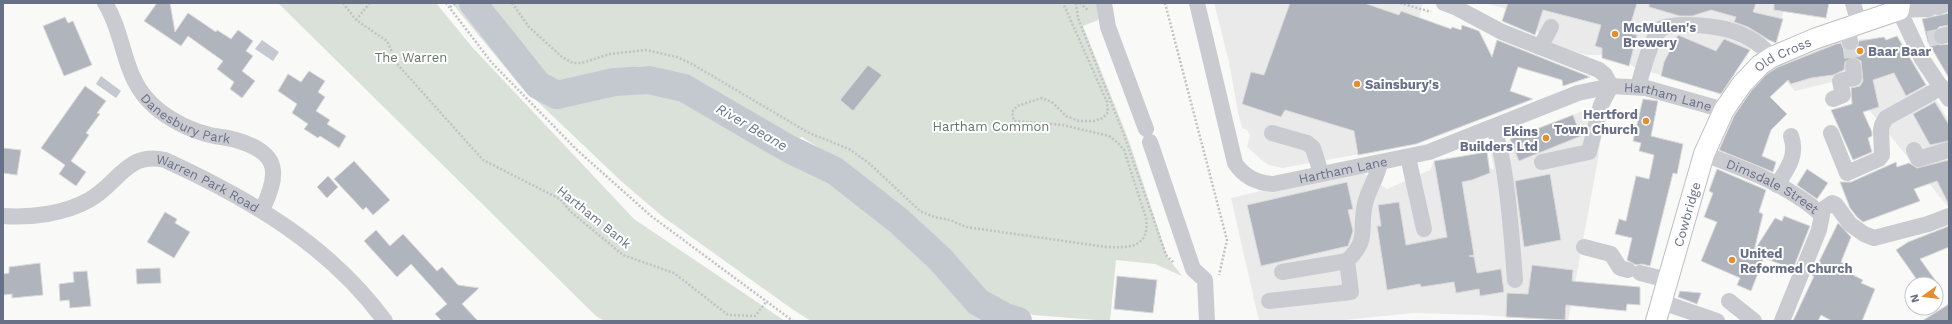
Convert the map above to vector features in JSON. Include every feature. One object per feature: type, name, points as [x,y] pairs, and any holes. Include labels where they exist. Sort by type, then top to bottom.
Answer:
[{"type":"main road","name":"Old Cross","points":[[1724,110],[1750,75],[1760,65],[1772,57],[1852,31],[1900,6]]},
{"type":"main road","name":"Cowbridge","points":[[1656,321],[1704,154],[1724,110]]},
{"type":"street","name":"Danesbury Park","points":[[105,3],[120,35],[132,77],[148,101],[159,110],[190,129],[207,135],[236,140],[265,153],[270,160],[274,178],[272,189],[262,210]]},
{"type":"street","name":"Hartham Lane","points":[[1197,3],[1235,164],[1252,179],[1262,183],[1273,184],[1429,152],[1578,94],[1611,86],[1638,87],[1724,110]]},
{"type":"street","name":"Hartham Lane","points":[[1444,3],[1455,7],[1502,32],[1599,70],[1605,75],[1611,86]]},
{"type":"street","points":[[1852,31],[1853,3]]},
{"type":"street","points":[[1900,6],[1938,6]]},
{"type":"street","points":[[1831,133],[1847,173],[1879,159],[1882,155],[1882,125],[1886,118],[1945,93],[1922,59],[1933,38],[1900,6]]},
{"type":"street","points":[[1105,10],[1108,27],[1148,136],[1193,268],[1212,281],[1207,321]]},
{"type":"street","points":[[1638,87],[1655,36],[1663,28],[1679,25],[1722,27],[1744,36],[1763,47],[1772,57]]},
{"type":"street","points":[[1540,46],[1551,27]]},
{"type":"street","points":[[1833,99],[1843,95],[1840,81],[1854,78],[1853,66]]},
{"type":"street","points":[[1542,162],[1589,152],[1601,105],[1611,86]]},
{"type":"street","points":[[1492,128],[1498,139],[1507,195],[1515,280]]},
{"type":"street","points":[[1272,132],[1307,143],[1312,148],[1321,173]]},
{"type":"street","points":[[1777,185],[1793,159],[1794,145],[1791,136]]},
{"type":"street","points":[[1914,150],[1918,159],[1948,150]]},
{"type":"street","name":"Dimsdale Street","points":[[1704,154],[1751,171],[1777,185],[1822,215],[1820,230],[1782,321]]},
{"type":"street","name":"Warren Park Road","points":[[3,216],[32,216],[69,209],[90,200],[135,162],[140,159],[154,157],[180,167],[262,210],[297,234],[340,269],[385,321]]},
{"type":"street","points":[[1408,157],[1424,229]]},
{"type":"street","points":[[1282,272],[1347,261],[1358,250],[1361,243],[1365,203],[1378,175],[1380,163]]},
{"type":"street","points":[[1819,212],[1832,203],[1836,205],[1850,224],[1864,234],[1874,238],[1928,224],[1949,216]]},
{"type":"street","points":[[1584,247],[1611,254],[1620,268],[1668,280]]},
{"type":"street","points":[[1269,301],[1351,292],[1347,261]]},
{"type":"street","points":[[1729,301],[1754,321]]},
{"type":"street","points":[[1662,302],[1717,321]]},
{"type":"path","name":"Hartham Bank","points":[[343,3],[356,20],[387,41],[398,65],[483,160],[560,199],[571,212],[623,255],[674,273],[728,315],[755,316],[767,301]]},
{"type":"path","points":[[356,20],[370,3]]},
{"type":"path","points":[[446,3],[492,63],[577,150],[651,216],[793,321]]},
{"type":"path","points":[[450,8],[456,3]]},
{"type":"path","points":[[512,3],[529,27],[553,51],[574,63],[582,63],[610,54],[646,50],[668,54],[692,64],[809,132],[849,149],[870,164],[920,211],[934,217],[950,220],[966,227],[1106,247],[1129,246],[1138,243],[1145,238],[1147,228],[1146,218],[1124,150],[1118,143],[1109,136],[1063,125],[1014,121],[1012,112],[1017,106],[1042,98],[1053,103],[1066,116],[1080,121],[1094,121],[1103,118],[1108,112],[1108,102],[1063,3]]},
{"type":"path","points":[[1076,3],[1078,18],[1124,135],[1166,255],[1179,268]]},
{"type":"path","points":[[1165,3],[1228,240],[1212,281]]},
{"type":"shaded area","name":"Sainsbury's","points":[[1214,3],[1423,3],[1419,18],[1415,144],[1282,168],[1269,165],[1264,162],[1247,147],[1250,135],[1247,130],[1242,128],[1229,62]]},
{"type":"shaded area","name":"McMullen's Brewery","points":[[1486,3],[1785,3],[1777,43],[1754,36],[1752,47],[1723,92],[1719,93],[1634,67],[1630,64],[1629,66],[1604,59],[1605,55],[1586,55],[1559,47],[1551,43],[1552,42],[1536,30],[1503,20],[1506,9]]},
{"type":"shaded area","points":[[1897,36],[1949,121],[1949,208],[1844,79],[1795,91],[1770,63],[1825,43],[1863,39],[1886,40]]},
{"type":"shaded area","points":[[262,40],[279,52],[273,61],[255,49]]},
{"type":"shaded area","points":[[101,76],[121,91],[116,98],[96,84]]},
{"type":"shaded area","points":[[1593,107],[1603,123],[1597,165],[1568,321],[1480,315],[1413,313],[1335,321],[1259,321],[1231,198],[1346,171],[1364,173],[1387,189],[1430,170],[1434,161],[1487,152],[1489,167],[1494,170],[1490,148]]},
{"type":"green space","name":"The Warren","points":[[278,3],[436,3],[472,47],[634,219],[785,321],[605,321],[596,316]]},
{"type":"green space","points":[[452,3],[464,3],[546,98],[572,105],[614,94],[641,89],[670,95],[703,109],[731,128],[826,179],[923,254],[958,294],[990,321],[811,321],[662,216],[621,181],[518,83]]},
{"type":"green space","name":"Hartham Common","points":[[491,3],[1102,3],[1102,12],[1098,20],[1083,26],[1129,141],[1168,258],[1182,276],[1155,264],[1116,260],[1110,321],[1033,315],[990,295],[971,280],[944,247],[856,172],[802,137],[792,140],[696,82],[656,67],[640,66],[628,68],[589,78],[568,87],[559,86],[547,76]]},
{"type":"building","points":[[157,3],[170,3],[175,32],[188,13],[216,32],[217,30],[231,39],[238,30],[253,41],[246,51],[253,56],[242,71],[255,81],[242,98],[230,89],[234,82],[217,69],[223,61],[188,36],[181,46],[144,21]]},
{"type":"building","name":"Sainsbury's","points":[[1290,3],[1364,3],[1399,15],[1401,11],[1451,29],[1452,27],[1461,30],[1462,25],[1479,31],[1492,57],[1497,40],[1590,77],[1563,86],[1562,80],[1518,67],[1510,91],[1533,99],[1416,144],[1358,155],[1354,131],[1285,110],[1281,117],[1242,104],[1251,72],[1264,75]]},
{"type":"building","name":"McMullen's Brewery","points":[[1508,3],[1637,3],[1628,33],[1637,35],[1629,66],[1602,58],[1602,48],[1595,46],[1601,25],[1543,10],[1535,35],[1502,21]]},
{"type":"building","points":[[1649,3],[1756,3],[1753,12],[1783,19],[1776,43],[1748,27],[1734,22],[1736,17],[1711,10],[1692,16],[1680,16],[1649,7]]},
{"type":"building","points":[[1774,3],[1829,3],[1826,18],[1774,10]]},
{"type":"building","points":[[1949,13],[1949,25],[1939,27],[1933,34],[1936,43],[1940,45],[1949,44],[1949,78],[1928,42],[1922,19]]},
{"type":"building","points":[[65,17],[68,23],[73,21],[92,65],[64,76],[43,26]]},
{"type":"building","points":[[1678,35],[1716,51],[1724,39],[1750,50],[1721,94],[1661,76],[1664,62]]},
{"type":"building","points":[[1897,36],[1926,85],[1906,96],[1894,73],[1873,80],[1879,107],[1863,112],[1872,132],[1872,136],[1868,138],[1872,152],[1853,160],[1831,110],[1852,104],[1851,88],[1860,86],[1863,81],[1861,61],[1853,57],[1845,62],[1844,70],[1833,75],[1811,78],[1791,84],[1788,80],[1770,97],[1787,114],[1771,130],[1762,156],[1776,162],[1773,172],[1719,150],[1734,116],[1751,91],[1767,74],[1778,67],[1836,44],[1841,43],[1843,48],[1851,51],[1856,49],[1859,41],[1884,37],[1886,40]]},
{"type":"building","points":[[868,65],[882,75],[853,111],[840,100]]},
{"type":"building","points":[[309,71],[325,81],[318,92],[325,97],[316,111],[330,120],[327,124],[346,136],[339,148],[320,136],[318,138],[304,129],[308,124],[292,113],[297,104],[278,91],[288,74],[301,82]]},
{"type":"building","points":[[85,86],[106,101],[97,113],[100,114],[86,133],[89,135],[71,161],[86,172],[76,186],[59,174],[65,165],[41,148]]},
{"type":"building","points":[[1643,99],[1658,101],[1651,136],[1683,144],[1677,174],[1673,173],[1650,266],[1642,264],[1636,265],[1627,260],[1632,238],[1615,234],[1619,219],[1626,221],[1636,176],[1649,179],[1654,155],[1639,151],[1641,143],[1633,141]]},
{"type":"building","points":[[1935,102],[1949,125],[1949,141],[1930,145],[1913,114]]},
{"type":"building","name":"Ekins Builders Ltd","points":[[1573,115],[1581,136],[1519,161],[1510,139]]},
{"type":"building","points":[[3,148],[21,150],[17,175],[3,173]]},
{"type":"building","points":[[1487,152],[1490,173],[1462,182],[1474,255],[1469,256],[1474,257],[1477,273],[1501,269],[1504,292],[1480,296],[1479,289],[1456,293],[1454,282],[1421,287],[1420,284],[1387,290],[1377,226],[1381,226],[1378,205],[1399,202],[1406,245],[1447,237],[1434,161]]},
{"type":"building","points":[[1949,160],[1949,205],[1937,181],[1914,189],[1920,201],[1863,222],[1850,208],[1840,182],[1851,182],[1896,162],[1897,167],[1909,163],[1917,168]]},
{"type":"building","points":[[354,161],[390,200],[373,215],[366,207],[363,210],[334,179]]},
{"type":"building","points":[[1717,169],[1766,190],[1759,212],[1763,214],[1754,251],[1775,218],[1782,221],[1784,216],[1810,226],[1793,269],[1764,258],[1751,291],[1737,285],[1740,278],[1701,261],[1717,222],[1704,217],[1713,193],[1709,191]]},
{"type":"building","points":[[1807,169],[1828,183],[1817,199],[1797,185]]},
{"type":"building","points":[[1550,174],[1561,240],[1524,247],[1515,181]]},
{"type":"building","points":[[328,176],[338,187],[327,198],[317,187]]},
{"type":"building","points":[[1347,182],[1353,209],[1348,210],[1353,231],[1348,246],[1261,266],[1247,205]]},
{"type":"building","points":[[165,212],[177,219],[175,223],[190,232],[174,258],[147,242]]},
{"type":"building","points":[[1838,223],[1851,237],[1841,262],[1852,267],[1849,273],[1863,280],[1861,283],[1875,289],[1862,321],[1832,321],[1821,315],[1818,321],[1793,321],[1814,276],[1812,276]]},
{"type":"building","points":[[1949,226],[1949,247],[1920,259],[1932,276],[1914,276],[1896,250],[1908,242]]},
{"type":"building","points":[[376,230],[390,246],[403,234],[437,271],[442,267],[458,285],[479,288],[462,304],[478,321],[442,321],[435,314],[447,304],[411,264],[397,277],[364,241]]},
{"type":"building","points":[[40,263],[43,295],[12,298],[12,294],[3,295],[3,274],[9,273],[9,267]]},
{"type":"building","points":[[1532,265],[1573,270],[1572,281],[1640,287],[1640,305],[1627,304],[1626,311],[1566,305],[1565,320],[1506,317],[1507,293],[1528,294]]},
{"type":"building","points":[[160,268],[161,283],[137,284],[136,269]]},
{"type":"building","points":[[87,271],[91,306],[70,308],[69,300],[60,301],[59,284],[74,282],[73,272]]},
{"type":"building","points":[[1117,276],[1157,280],[1153,313],[1114,309]]},
{"type":"building","points":[[1680,291],[1701,293],[1697,304],[1678,297]]},
{"type":"building","points":[[1949,304],[1949,321],[1922,321],[1930,316],[1944,316],[1944,307]]},
{"type":"waterway","name":"River Beane","points":[[473,3],[538,85],[557,95],[614,82],[649,80],[684,88],[789,149],[835,171],[899,221],[940,259],[978,302],[1005,317],[1018,321]]},
{"type":"tunnel","points":[[1928,39],[1942,36]]},
{"type":"tunnel","points":[[1850,42],[1853,66]]},
{"type":"place","name":"McMullen's Brewery","points":[[1615,34]]},
{"type":"place","name":"Baar Baar","points":[[1860,51]]},
{"type":"place","name":"Sainsbury's","points":[[1357,84]]},
{"type":"place","name":"Hertford Town Church","points":[[1646,121]]},
{"type":"place","name":"Ekins Builders Ltd","points":[[1546,138]]},
{"type":"place","name":"United Reformed Church","points":[[1732,260]]}]
